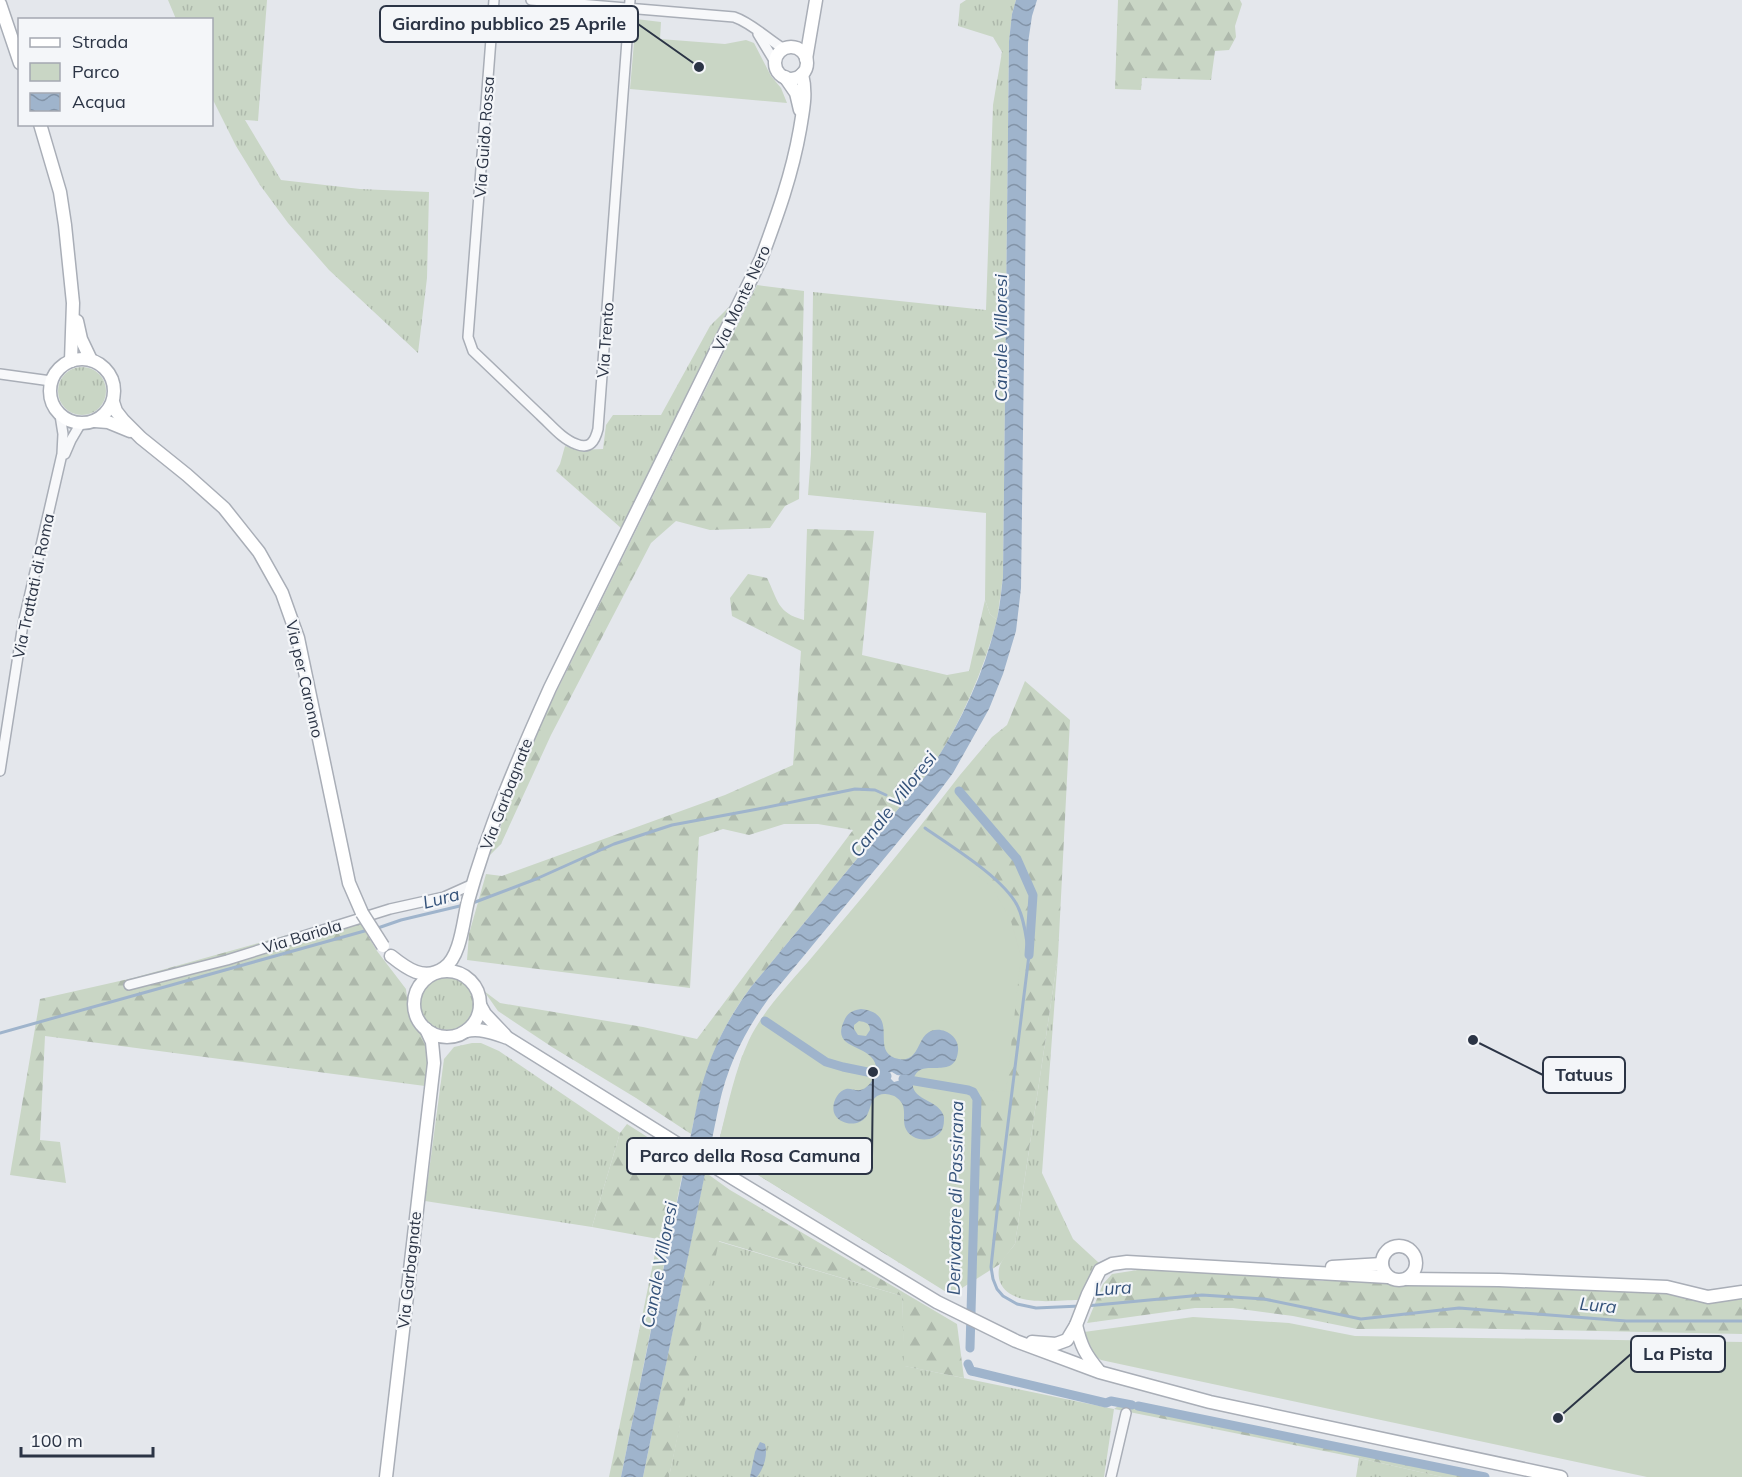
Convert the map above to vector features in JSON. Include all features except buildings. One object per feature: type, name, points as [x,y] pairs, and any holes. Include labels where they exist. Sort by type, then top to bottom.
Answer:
[{"type":"main road","points":[[813,16],[800,39],[778,54],[775,62],[778,72],[785,77],[794,78],[802,74],[806,65],[816,0]]},
{"type":"main road","points":[[0,4],[18,57]]},
{"type":"main road","points":[[787,48],[800,50],[806,59]]},
{"type":"main road","name":"Via Monte Nero","points":[[550,688],[761,259],[786,192],[796,154],[805,99],[802,74]]},
{"type":"main road","name":"Via Monte Nero","points":[[785,77],[796,93],[802,120]]},
{"type":"main road","points":[[41,126],[60,192],[73,303],[81,339],[91,360]]},
{"type":"main road","points":[[71,361],[73,303]]},
{"type":"main road","points":[[95,421],[105,414],[112,402],[114,386],[111,377],[99,363],[91,360],[71,361],[58,369],[51,381],[51,400],[60,415],[68,420],[81,423],[108,422],[141,438]]},
{"type":"main road","points":[[112,402],[123,420],[141,438]]},
{"type":"main road","name":"Via per Caronno","points":[[141,438],[225,508],[263,559],[282,593],[300,646],[349,883],[362,913],[387,951]]},
{"type":"main road","name":"Via Garbagnate","points":[[437,972],[452,960],[460,938],[473,884],[506,792],[550,688]]},
{"type":"main road","name":"Via Garbagnate","points":[[460,938],[462,961],[467,977]]},
{"type":"main road","points":[[387,951],[411,971],[419,974],[453,971],[467,977],[479,994],[480,1005],[473,1024],[458,1035],[450,1036],[441,1036],[426,1029],[416,1013],[416,995],[411,984],[387,951]]},
{"type":"main road","points":[[416,995],[423,981],[437,972]]},
{"type":"main road","points":[[480,1005],[485,1014],[508,1038]]},
{"type":"main road","name":"Via Garbagnate","points":[[386,1477],[434,1063],[431,1037],[426,1029]]},
{"type":"main road","points":[[466,1030],[484,1030],[508,1038],[937,1302],[1016,1341],[1099,1372],[1260,1413],[1561,1477]]},
{"type":"main road","name":"Via Garbagnate","points":[[434,1063],[450,1036]]},
{"type":"main road","points":[[1388,1277],[1382,1269],[1382,1259],[1392,1247],[1401,1246],[1414,1254],[1417,1264],[1414,1273],[1407,1279]]},
{"type":"main road","points":[[1016,1341],[1056,1344],[1067,1340],[1100,1270],[1113,1264],[1127,1263],[1388,1277],[1397,1281],[1425,1279],[1667,1287],[1707,1297],[1742,1292]]},
{"type":"main road","points":[[1274,1271],[1382,1264]]},
{"type":"main road","points":[[1416,1269],[1425,1279]]},
{"type":"main road","points":[[1076,1325],[1081,1345],[1099,1372]]},
{"type":"street","name":"Via Guido Rossa","points":[[473,273],[494,0]]},
{"type":"street","points":[[531,0],[630,4],[734,17],[787,48]]},
{"type":"street","name":"Via Trento","points":[[473,273],[468,337],[473,351],[558,433],[576,444],[583,446],[591,444],[595,440],[598,429],[630,4]]},
{"type":"street","points":[[755,30],[775,62]]},
{"type":"street","points":[[0,374],[51,381]]},
{"type":"street","name":"Via Trattati di Roma","points":[[0,771],[23,624],[63,444],[60,415]]},
{"type":"street","name":"Via Trattati di Roma","points":[[58,473],[71,440],[81,423]]},
{"type":"street","name":"Via Bariola","points":[[129,985],[227,960],[390,909],[444,897],[473,884]]},
{"type":"street","points":[[1111,1477],[1126,1413]]},
{"type":"green space","points":[[168,0],[267,0],[258,121],[245,120],[281,180],[360,189],[429,192],[427,278],[418,353],[329,270],[288,223],[260,185],[236,146],[213,100],[213,18],[176,18]]},
{"type":"green space","points":[[966,0],[1016,0],[1009,41],[1003,577],[997,620],[990,614],[985,600],[986,513],[808,495],[811,454],[813,292],[986,310],[993,105],[1002,52],[993,37],[958,26],[960,4]]},
{"type":"green space","points":[[1118,0],[1240,0],[1242,4],[1235,26],[1236,37],[1229,50],[1215,51],[1211,80],[1142,78],[1141,90],[1115,89]]},
{"type":"green space","points":[[636,19],[661,22],[660,39],[725,44],[746,40],[754,43],[771,76],[781,88],[787,103],[630,89]]},
{"type":"green space","points":[[757,285],[804,291],[799,499],[785,506],[770,528],[710,530],[676,521],[651,543],[551,735],[501,844],[489,856],[540,725]]},
{"type":"green space","points":[[738,298],[621,528],[556,471],[565,446],[577,450],[603,449],[606,425],[613,415],[661,415],[710,326]]},
{"type":"green space","points":[[77,367],[87,367],[102,377],[106,391],[105,400],[96,411],[87,415],[77,415],[62,405],[58,396],[58,386],[68,371]]},
{"type":"green space","points":[[807,529],[874,531],[862,655],[947,675],[969,671],[985,600],[990,614],[997,620],[969,699],[928,773],[738,1005],[712,1057],[691,1134],[498,1011],[484,991],[500,1003],[643,1027],[697,1039],[853,830],[818,824],[784,824],[749,835],[723,829],[699,837],[690,988],[467,960],[469,934],[486,874],[502,876],[725,795],[793,765],[801,651],[732,616],[730,598],[748,574],[767,578],[783,609],[788,614],[804,620]]},
{"type":"green space","points":[[1025,681],[1070,720],[1058,956],[1015,1244],[1000,1264],[951,1295],[734,1160],[720,1137],[742,1056],[913,871],[918,829],[992,737],[1007,725]]},
{"type":"green space","points":[[918,829],[992,887],[1011,921],[1021,956],[1006,1092],[982,1090],[977,1096],[969,1279],[949,1293],[734,1160],[720,1137],[740,1063],[749,1040],[762,1017]]},
{"type":"green space","points":[[356,916],[377,951],[406,989],[409,1016],[422,1032],[427,1045],[429,1063],[425,1086],[45,1036],[40,1140],[60,1142],[66,1183],[10,1175],[40,999],[133,978]]},
{"type":"green space","points":[[1058,956],[1042,1173],[1073,1239],[1099,1263],[1079,1300],[1035,1301],[1014,1296],[1006,1290],[1000,1282],[999,1267],[1015,1244]]},
{"type":"green space","points":[[447,976],[457,978],[466,984],[472,993],[474,1003],[472,1013],[466,1022],[457,1028],[447,1030],[437,1028],[428,1022],[422,1013],[420,1003],[422,993],[428,984],[437,978]]},
{"type":"green space","points":[[481,1043],[499,1051],[620,1133],[592,1227],[425,1201],[444,1059],[454,1047]]},
{"type":"green space","points":[[627,1124],[685,1161],[621,1477],[609,1477],[658,1239],[592,1227],[620,1133]]},
{"type":"green space","points":[[705,1172],[730,1190],[957,1324],[964,1378],[904,1366],[902,1296],[719,1241],[669,1477],[643,1477]]},
{"type":"green space","points":[[717,1241],[902,1296],[905,1366],[1114,1409],[1104,1477],[669,1477]]},
{"type":"green space","points":[[1144,1269],[1197,1273],[1287,1273],[1323,1281],[1330,1278],[1666,1290],[1742,1296],[1742,1334],[1452,1328],[1357,1329],[1293,1316],[1233,1308],[1195,1308],[1087,1323],[1103,1284],[1112,1274]]},
{"type":"green space","points":[[1193,1317],[1289,1323],[1355,1336],[1742,1342],[1742,1477],[1647,1477],[1101,1360],[1093,1354],[1084,1332]]},
{"type":"green space","points":[[1121,1404],[1470,1477],[1442,1477],[1114,1409]]},
{"type":"green space","points":[[1359,1458],[1442,1477],[1356,1477]]},
{"type":"water","points":[[1016,0],[1037,0],[1028,43],[1021,588],[1016,631],[989,709],[953,773],[769,998],[738,1049],[719,1105],[643,1477],[621,1477],[698,1100],[718,1041],[751,987],[928,773],[969,701],[991,643],[1003,577],[1009,41]]},
{"type":"water","points":[[861,1009],[873,1012],[880,1018],[883,1025],[885,1049],[890,1055],[899,1059],[912,1056],[927,1033],[931,1031],[946,1031],[954,1037],[958,1046],[956,1060],[945,1067],[923,1069],[914,1078],[915,1091],[936,1106],[944,1117],[942,1130],[934,1138],[917,1138],[908,1132],[904,1123],[902,1104],[891,1095],[884,1094],[876,1097],[866,1117],[859,1122],[845,1123],[835,1115],[834,1103],[837,1096],[846,1089],[863,1089],[870,1084],[876,1073],[873,1059],[842,1037],[841,1031],[845,1018],[851,1012]],"holes":[[[859,1021],[867,1023],[870,1028],[866,1036],[858,1035],[854,1029],[854,1025]]]},
{"type":"water","points":[[760,1442],[765,1444],[765,1461],[757,1477],[750,1477],[755,1452]]},
{"type":"pier","points":[[873,1071],[892,1072],[917,1078],[916,1083],[901,1080],[894,1082],[890,1078],[871,1075]]},
{"type":"waterway","name":"Lura","points":[[470,904],[536,879],[614,844],[672,825],[855,789],[875,790],[886,795]]},
{"type":"waterway","points":[[959,791],[1017,859],[1033,895],[1029,955]]},
{"type":"waterway","name":"Lura","points":[[925,828],[988,873],[1010,894],[1022,917],[1029,955],[997,1212],[991,1267],[993,1279],[1003,1296],[1017,1304],[1036,1308],[1080,1306]]},
{"type":"waterway","name":"Lura","points":[[375,929],[401,920],[464,905]]},
{"type":"waterway","name":"Lura","points":[[0,1033],[368,930]]},
{"type":"waterway","name":"Derivatore di Passirana","points":[[765,1021],[826,1062],[887,1076]]},
{"type":"waterway","name":"Derivatore di Passirana","points":[[903,1079],[968,1090],[973,1092],[977,1099],[970,1348]]},
{"type":"waterway","name":"Lura","points":[[1086,1306],[1202,1295],[1264,1299],[1361,1319],[1459,1308],[1626,1321],[1742,1321]]},
{"type":"waterway","name":"Derivatore di Passirana","points":[[968,1364],[971,1371],[1106,1403],[1111,1401],[1132,1405]]},
{"type":"waterway","name":"Derivatore di Passirana","points":[[1138,1406],[1485,1477]]},
{"type":"place","name":"Giardino pubblico 25 Aprile","points":[[699,67]]},
{"type":"place","name":"Tatuus","points":[[1473,1040]]},
{"type":"place","name":"Parco della Rosa Camuna","points":[[873,1072]]},
{"type":"place","name":"La Pista","points":[[1558,1418]]},
{"type":"water label","name":"Canale Villoresi","points":[[1000,338]]},
{"type":"water label","name":"Canale Villoresi","points":[[893,804]]},
{"type":"water label","name":"Canale Villoresi","points":[[659,1265]]}]
